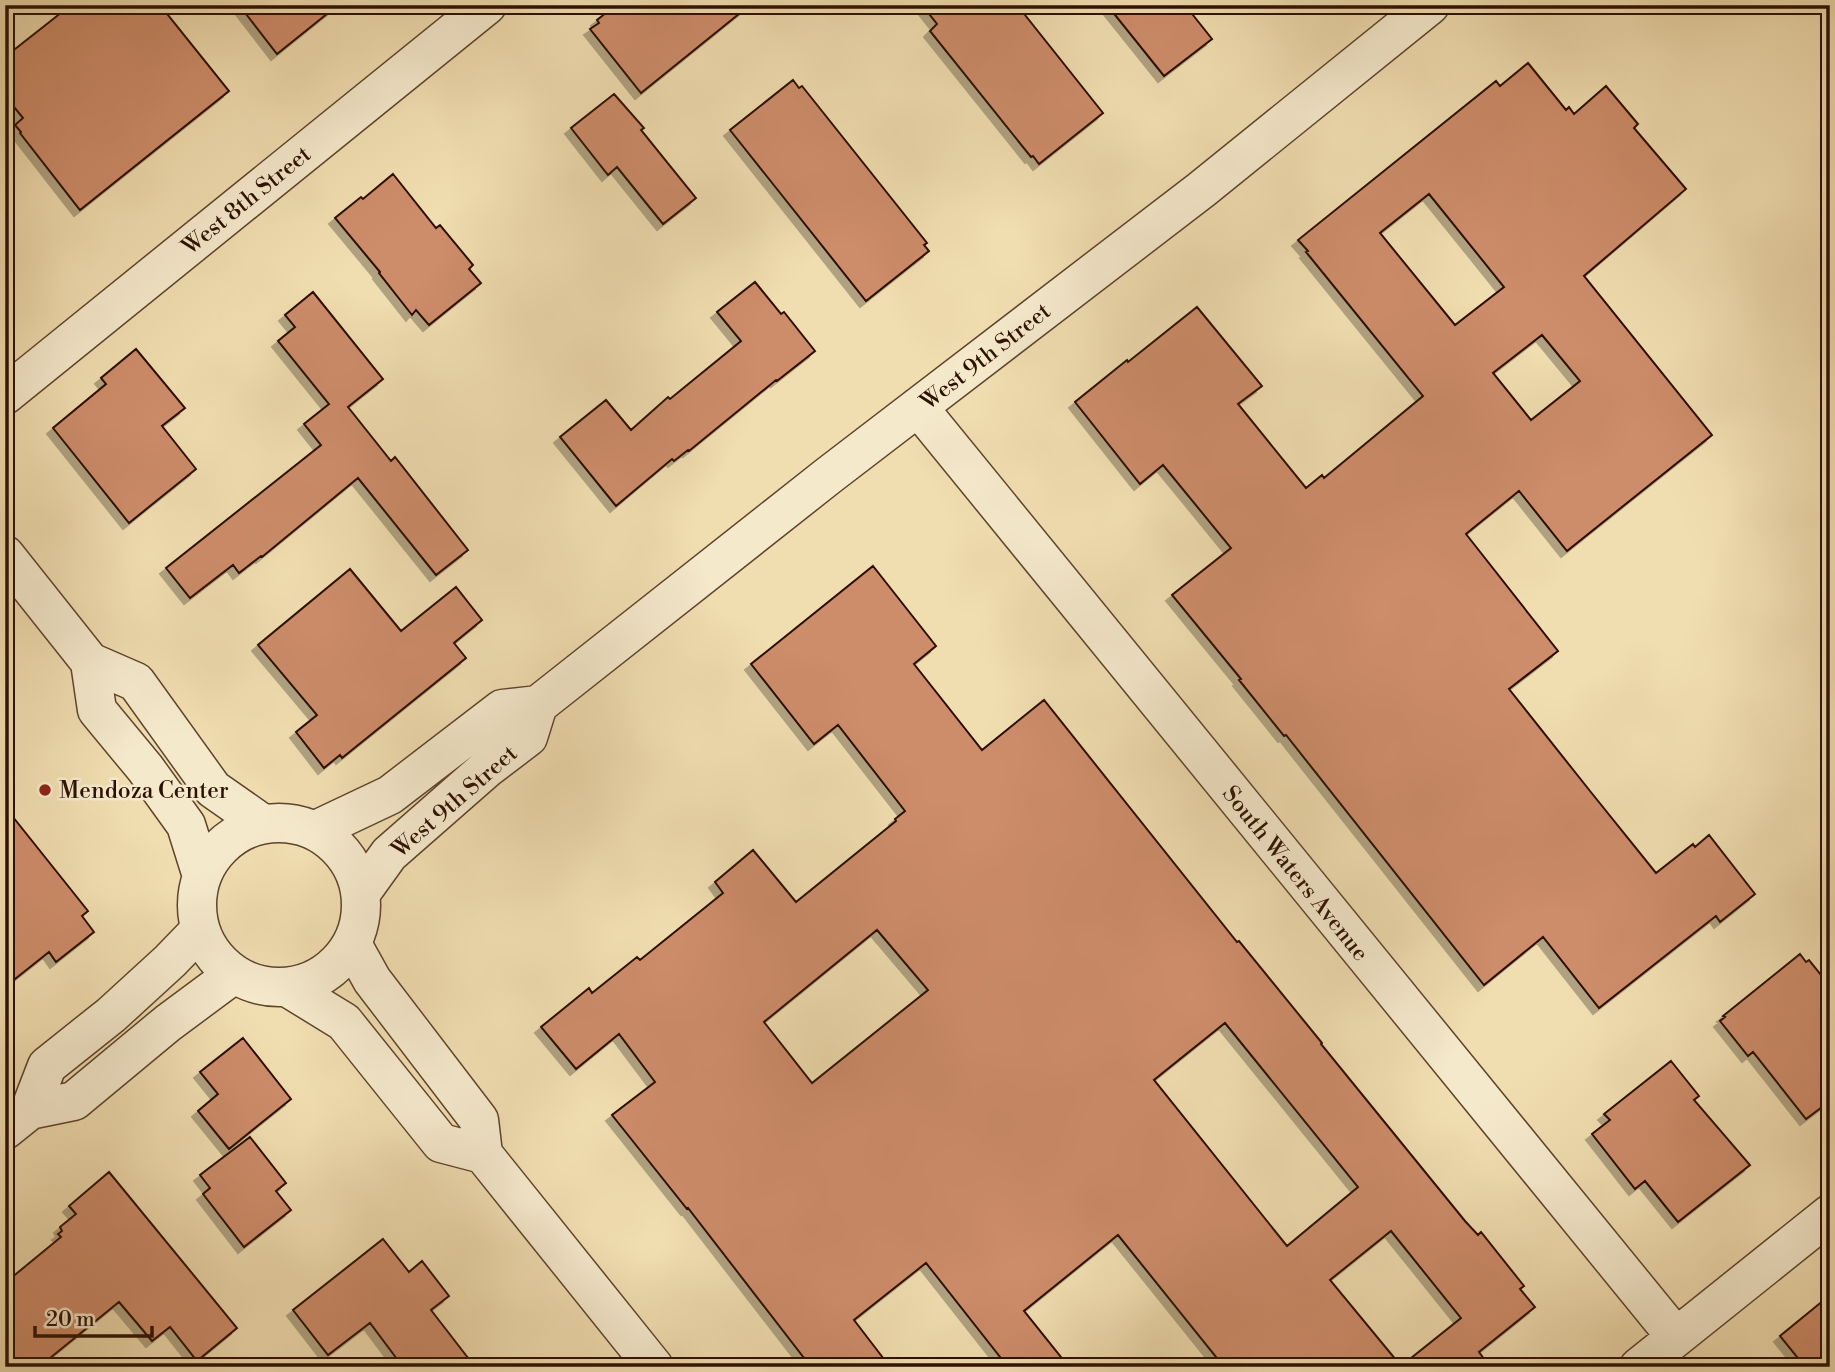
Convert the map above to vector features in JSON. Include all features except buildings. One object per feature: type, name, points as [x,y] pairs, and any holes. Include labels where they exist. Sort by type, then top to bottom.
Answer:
[{"type":"street","name":"West 8th Street","points":[[5,396],[487,5]]},
{"type":"street","name":"West 9th Street","points":[[316,831],[390,795],[502,709],[538,705],[828,476],[1201,190],[1430,5]]},
{"type":"street","name":"South Waters Avenue","points":[[918,407],[1676,1337]]},
{"type":"street","points":[[5,555],[90,662],[136,682],[213,789],[263,824]]},
{"type":"street","points":[[90,662],[97,710],[145,768],[186,825],[202,876]]},
{"type":"street","name":"West 9th Street","points":[[361,893],[389,854],[486,769],[528,737],[538,705]]},
{"type":"street","points":[[290,823],[316,831],[338,846],[353,867],[361,893],[361,919],[352,944],[335,966],[313,980],[287,987],[259,985],[234,974],[213,955],[200,930],[197,903],[202,876],[216,852],[237,834],[263,824],[290,823]]},
{"type":"street","points":[[17,1120],[47,1066],[111,1015],[200,930]]},
{"type":"street","points":[[352,944],[372,980],[479,1120],[483,1154],[654,1367]]},
{"type":"street","points":[[17,1120],[74,1101],[168,1023],[234,974]]},
{"type":"street","points":[[287,987],[344,1022],[441,1143],[483,1154]]},
{"type":"street","points":[[1639,1367],[1830,1214]]},
{"type":"place","name":"Mendoza Center","points":[[45,790]]}]
